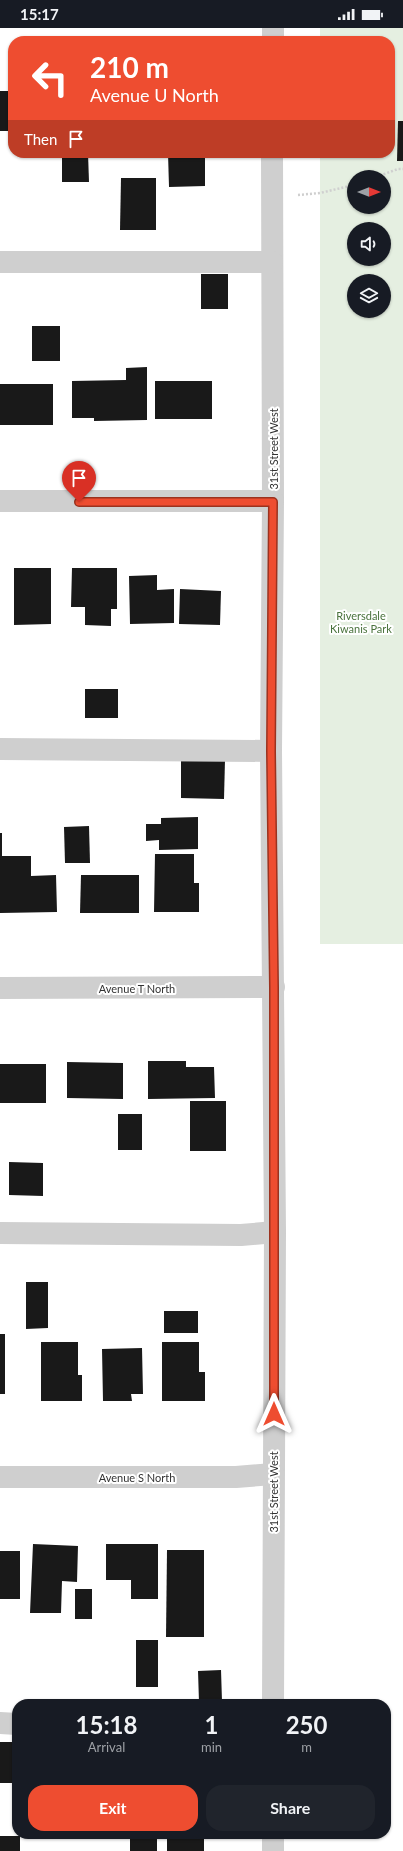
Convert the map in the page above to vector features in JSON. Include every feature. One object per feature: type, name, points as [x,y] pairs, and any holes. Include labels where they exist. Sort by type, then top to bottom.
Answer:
[{"type":"street","name":"31st Street West","points":[[272,158],[273,502],[271,751],[275,1232],[272,1699]]},
{"type":"street","points":[[0,262],[272,262]]},
{"type":"street","points":[[0,502],[273,502]]},
{"type":"street","points":[[0,749],[271,751]]},
{"type":"street","name":"Avenue T North","points":[[0,988],[274,987]]},
{"type":"street","points":[[0,1233],[241,1234],[275,1232]]},
{"type":"street","name":"Avenue S North","points":[[0,1477],[236,1476],[273,1474]]},
{"type":"street","points":[[0,1724],[12,1724]]},
{"type":"street","points":[[273,1839],[273,1851]]},
{"type":"path","points":[[391,172],[403,169]]},
{"type":"path","points":[[272,196],[320,193],[347,187]]},
{"type":"green space","name":"Riversdale Kiwanis Park","points":[[320,28],[403,28],[403,944],[320,944],[320,158],[395,158],[395,36],[320,36]]},
{"type":"building","points":[[0,91],[8,91],[8,131],[0,131]]},
{"type":"building","points":[[398,121],[403,121],[403,161],[397,161]]},
{"type":"building","points":[[62,158],[88,158],[89,182],[62,182]]},
{"type":"building","points":[[168,158],[205,158],[205,186],[169,187]]},
{"type":"building","points":[[121,178],[156,178],[156,230],[120,230]]},
{"type":"building","points":[[201,274],[228,274],[228,309],[201,309]]},
{"type":"building","points":[[32,326],[60,326],[60,361],[32,361]]},
{"type":"building","points":[[147,367],[147,420],[94,421],[94,418],[72,418],[72,381],[126,380],[126,368]]},
{"type":"building","points":[[155,381],[212,381],[212,419],[155,419]]},
{"type":"building","points":[[0,384],[53,384],[53,425],[0,425]]},
{"type":"building","points":[[14,568],[51,568],[51,624],[14,625]]},
{"type":"building","points":[[72,568],[117,568],[117,609],[111,609],[111,626],[85,625],[85,607],[71,607]]},
{"type":"building","points":[[157,575],[157,590],[174,589],[174,623],[130,624],[129,576]]},
{"type":"building","points":[[180,589],[221,591],[220,625],[179,624]]},
{"type":"building","points":[[85,689],[118,689],[118,718],[85,718]]},
{"type":"building","points":[[181,760],[225,760],[224,799],[181,798]]},
{"type":"building","points":[[198,817],[198,849],[159,850],[159,840],[146,841],[146,824],[161,824],[161,818]]},
{"type":"building","points":[[89,826],[90,863],[65,863],[64,827]]},
{"type":"building","points":[[0,833],[2,833],[2,856],[31,856],[31,876],[56,875],[57,912],[0,913]]},
{"type":"building","points":[[155,854],[194,854],[194,883],[199,883],[199,912],[154,912]]},
{"type":"building","points":[[81,875],[139,875],[139,913],[80,913]]},
{"type":"building","points":[[148,1061],[186,1061],[186,1067],[214,1067],[215,1098],[148,1099]]},
{"type":"building","points":[[67,1062],[123,1063],[123,1099],[67,1098]]},
{"type":"building","points":[[0,1064],[46,1064],[46,1103],[0,1103]]},
{"type":"building","points":[[190,1101],[226,1101],[226,1151],[190,1151]]},
{"type":"building","points":[[118,1114],[142,1114],[142,1150],[118,1150]]},
{"type":"building","points":[[9,1162],[43,1163],[43,1196],[9,1195]]},
{"type":"building","points":[[26,1282],[48,1282],[48,1328],[26,1329]]},
{"type":"building","points":[[164,1311],[198,1311],[198,1333],[164,1333]]},
{"type":"building","points":[[0,1334],[5,1334],[5,1394],[0,1394]]},
{"type":"building","points":[[41,1342],[78,1342],[78,1375],[82,1375],[82,1401],[41,1401]]},
{"type":"building","points":[[162,1342],[199,1342],[199,1372],[205,1372],[205,1401],[162,1401]]},
{"type":"building","points":[[142,1348],[143,1394],[131,1394],[132,1401],[103,1401],[102,1349]]},
{"type":"building","points":[[33,1544],[78,1546],[77,1582],[62,1581],[61,1613],[30,1613]]},
{"type":"building","points":[[106,1544],[158,1544],[158,1599],[131,1599],[131,1580],[106,1580]]},
{"type":"building","points":[[167,1550],[204,1550],[204,1637],[166,1637]]},
{"type":"building","points":[[0,1551],[20,1551],[20,1599],[0,1599]]},
{"type":"building","points":[[75,1589],[92,1589],[92,1619],[75,1619]]},
{"type":"building","points":[[136,1640],[158,1640],[158,1687],[136,1687]]},
{"type":"building","points":[[221,1670],[222,1699],[199,1699],[198,1671]]},
{"type":"building","points":[[0,1742],[12,1742],[12,1783],[0,1783]]},
{"type":"building","points":[[0,1836],[12,1836],[12,1839],[20,1839],[20,1851],[0,1851]]},
{"type":"building","points":[[130,1839],[157,1839],[157,1851],[130,1851]]},
{"type":"building","points":[[167,1839],[204,1839],[204,1851],[167,1851]]},
{"type":"route","points":[[79,502],[273,502],[271,751],[274,987],[274,1414]]}]
